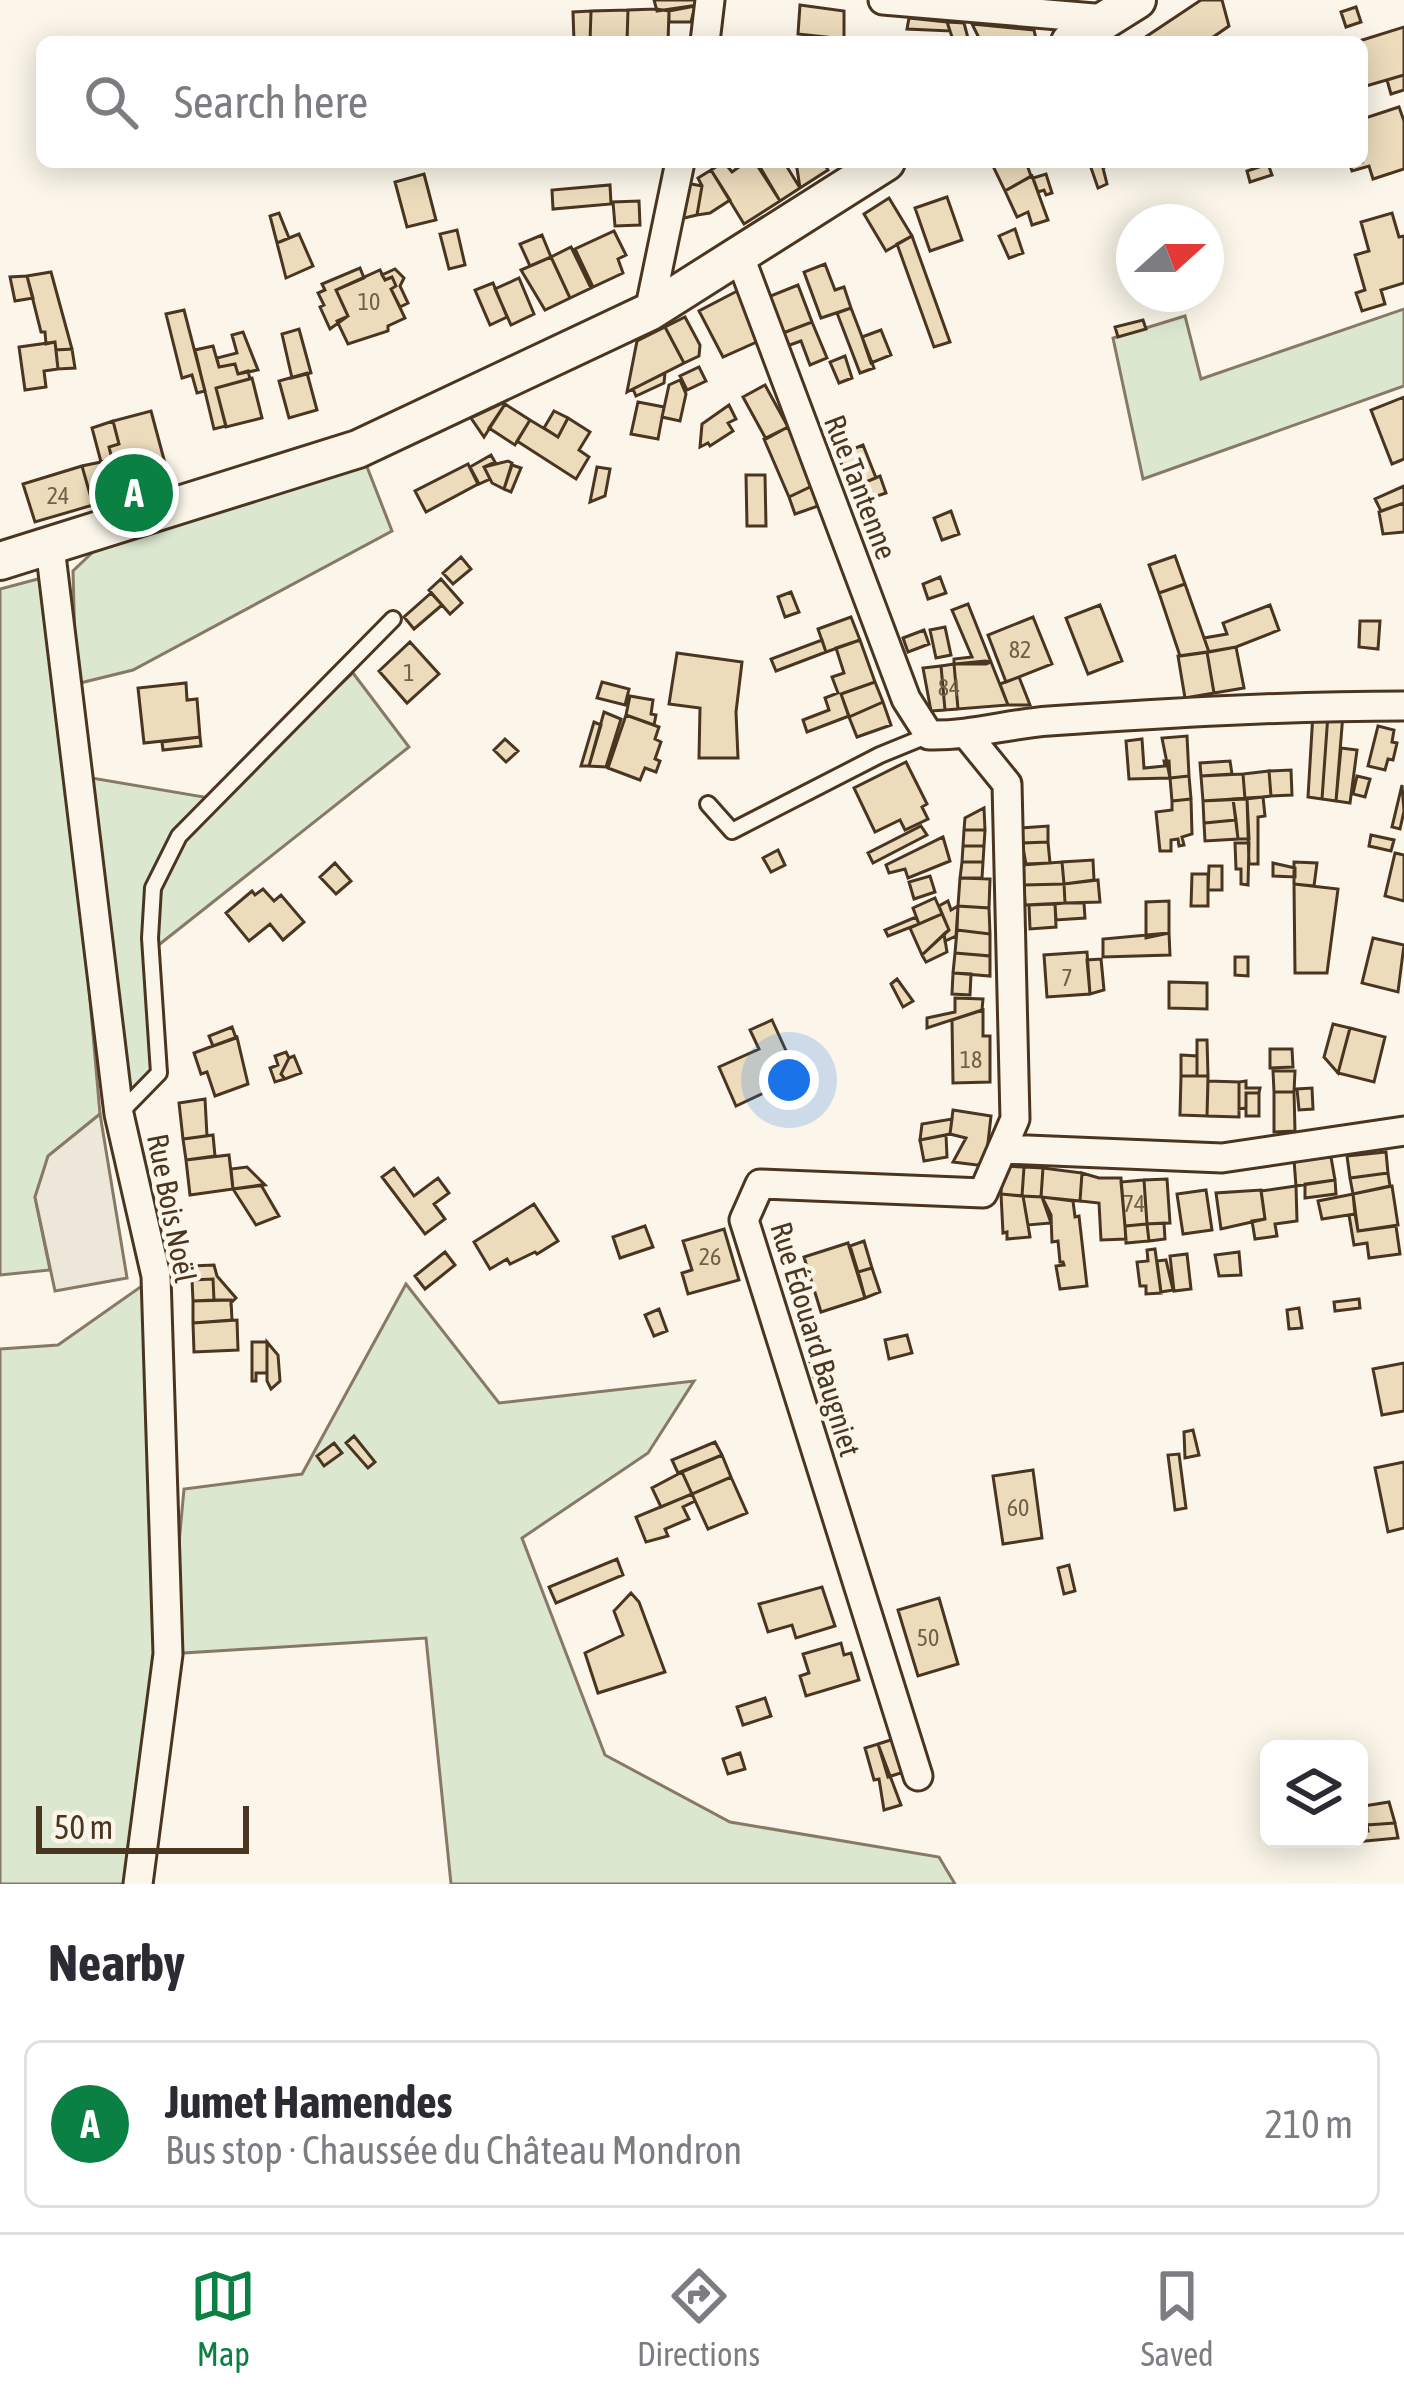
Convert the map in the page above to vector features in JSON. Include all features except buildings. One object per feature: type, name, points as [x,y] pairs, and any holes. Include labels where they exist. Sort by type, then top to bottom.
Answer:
[{"type":"main road","points":[[1079,36],[1121,9]]},
{"type":"main road","points":[[0,561],[358,449],[649,312],[877,168]]},
{"type":"street","points":[[706,36],[710,0]]},
{"type":"street","points":[[884,0],[1121,9]]},
{"type":"street","points":[[649,312],[679,168]]},
{"type":"street","name":"Rue Tantenne","points":[[740,257],[906,699],[929,736]]},
{"type":"street","name":"Rue Bois Noël","points":[[50,547],[119,1114],[156,1276],[168,1654],[139,1884]]},
{"type":"street","points":[[929,736],[968,736],[1019,723],[1270,706],[1404,706]]},
{"type":"street","name":"Rue Édouard Baugniet","points":[[918,1775],[744,1220],[760,1184],[983,1193],[1015,1119],[1007,784],[968,736]]},
{"type":"street","points":[[1002,1149],[1222,1158],[1404,1130]]},
{"type":"lane","points":[[119,1114],[159,1073],[150,938],[153,888],[178,836],[393,619]]},
{"type":"lane","points":[[708,804],[732,831],[880,755],[929,736]]},
{"type":"green space","points":[[1404,309],[1404,386],[1143,479],[1113,338],[1185,316],[1201,379]]},
{"type":"green space","points":[[362,454],[392,531],[133,670],[76,684],[73,571],[94,551]]},
{"type":"green space","points":[[53,575],[100,1114],[49,1156],[35,1197],[50,1270],[0,1275],[0,589]]},
{"type":"green space","points":[[353,673],[409,747],[151,951],[159,1073],[119,1114],[86,777],[215,799]]},
{"type":"green space","points":[[156,1276],[170,1640],[184,1489],[302,1474],[406,1284],[499,1403],[694,1381],[648,1453],[522,1538],[605,1755],[730,1822],[939,1857],[955,1884],[451,1884],[426,1638],[168,1654],[137,1884],[0,1884],[0,1349],[58,1345]]},
{"type":"shaded area","points":[[100,1114],[127,1278],[55,1291],[35,1197],[48,1156]]},
{"type":"place","name":"Jumet Hamendes","points":[[134,493]]}]
